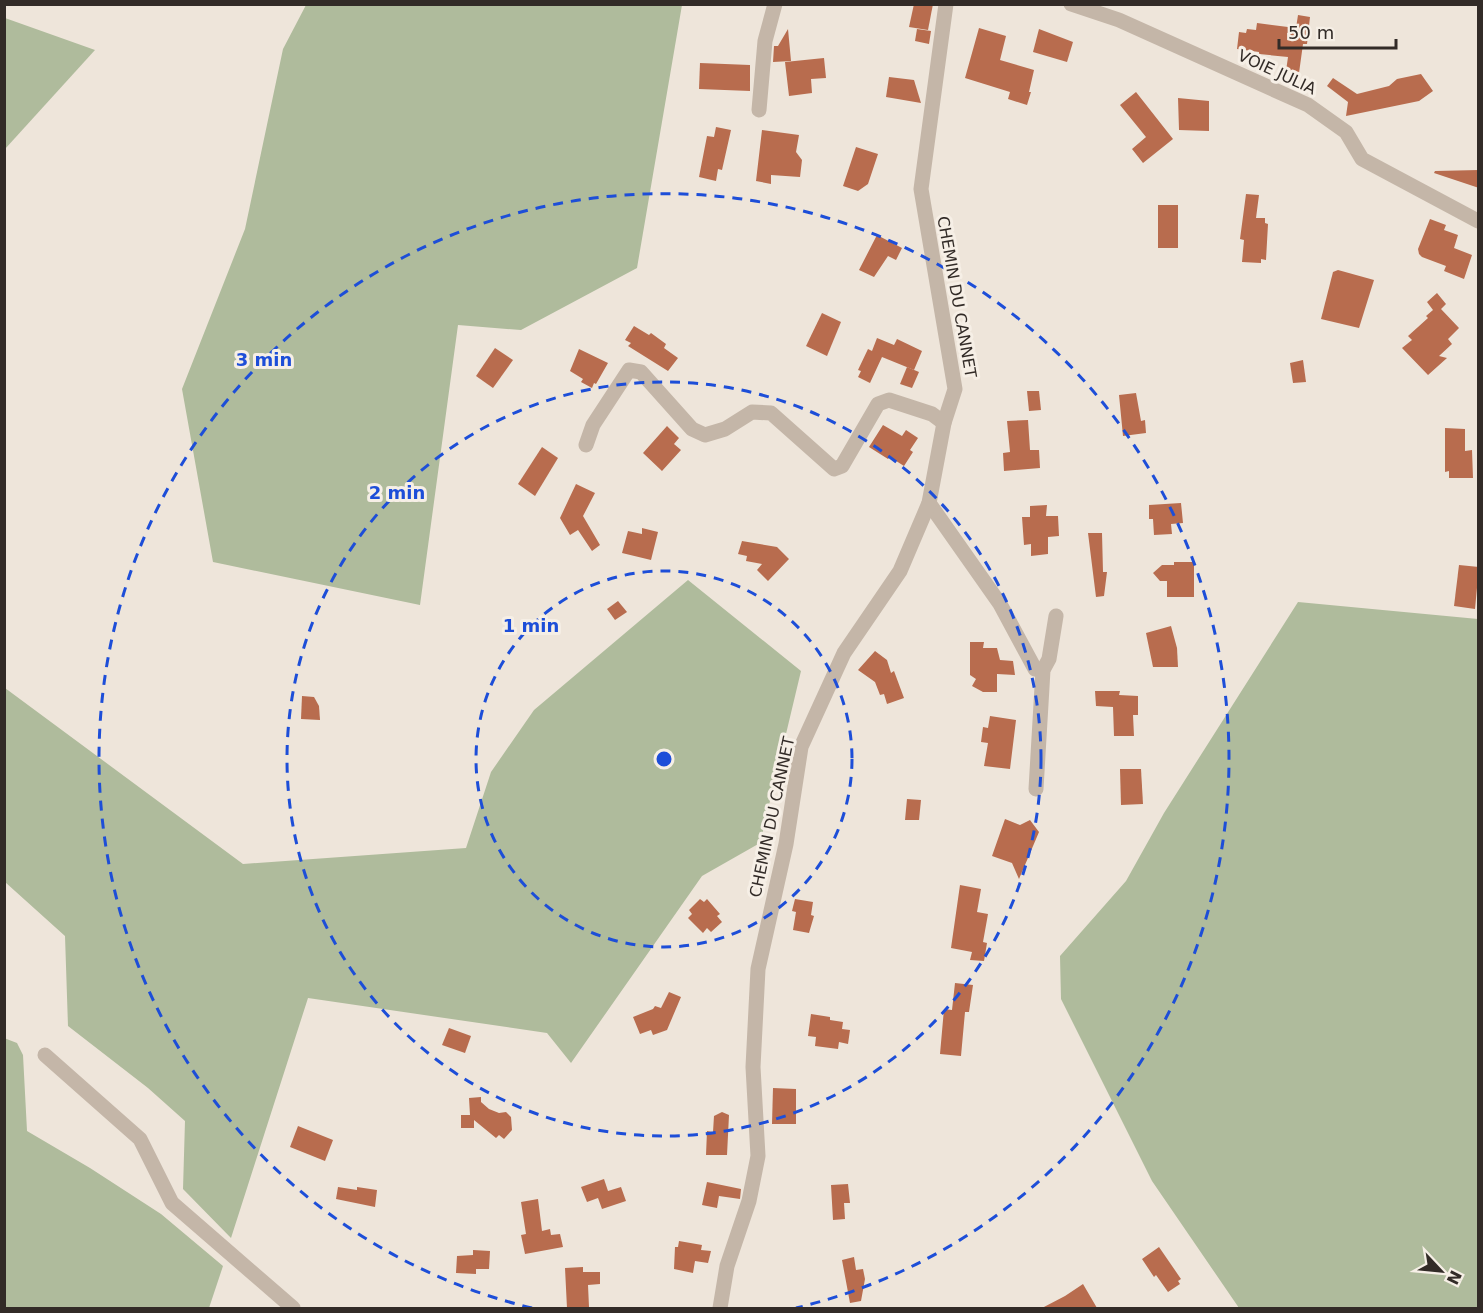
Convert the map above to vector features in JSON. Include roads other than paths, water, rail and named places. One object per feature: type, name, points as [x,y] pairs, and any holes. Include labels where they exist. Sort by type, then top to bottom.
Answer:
[{"type":"street","points":[[759,110],[765,41],[775,4]]},
{"type":"street","name":"CHEMIN DU CANNET","points":[[720,1308],[727,1266],[749,1201],[758,1156],[753,1067],[758,969],[786,844],[801,747],[844,653],[900,571],[929,503],[944,423],[955,389],[921,189],[946,4]]},
{"type":"street","name":"VOIE JULIA","points":[[1071,4],[1119,20],[1308,105],[1346,132],[1362,159],[1479,221]]},
{"type":"street","points":[[586,445],[593,425],[629,370],[641,372],[692,429],[705,435],[725,429],[752,412],[771,413],[834,469],[842,466],[878,404],[889,399],[932,414],[944,423]]},
{"type":"street","points":[[929,503],[999,604],[1035,669],[1043,670]]},
{"type":"street","points":[[1036,789],[1043,670],[1050,658],[1056,616]]},
{"type":"street","points":[[45,1055],[140,1139],[172,1203],[293,1308]]}]
